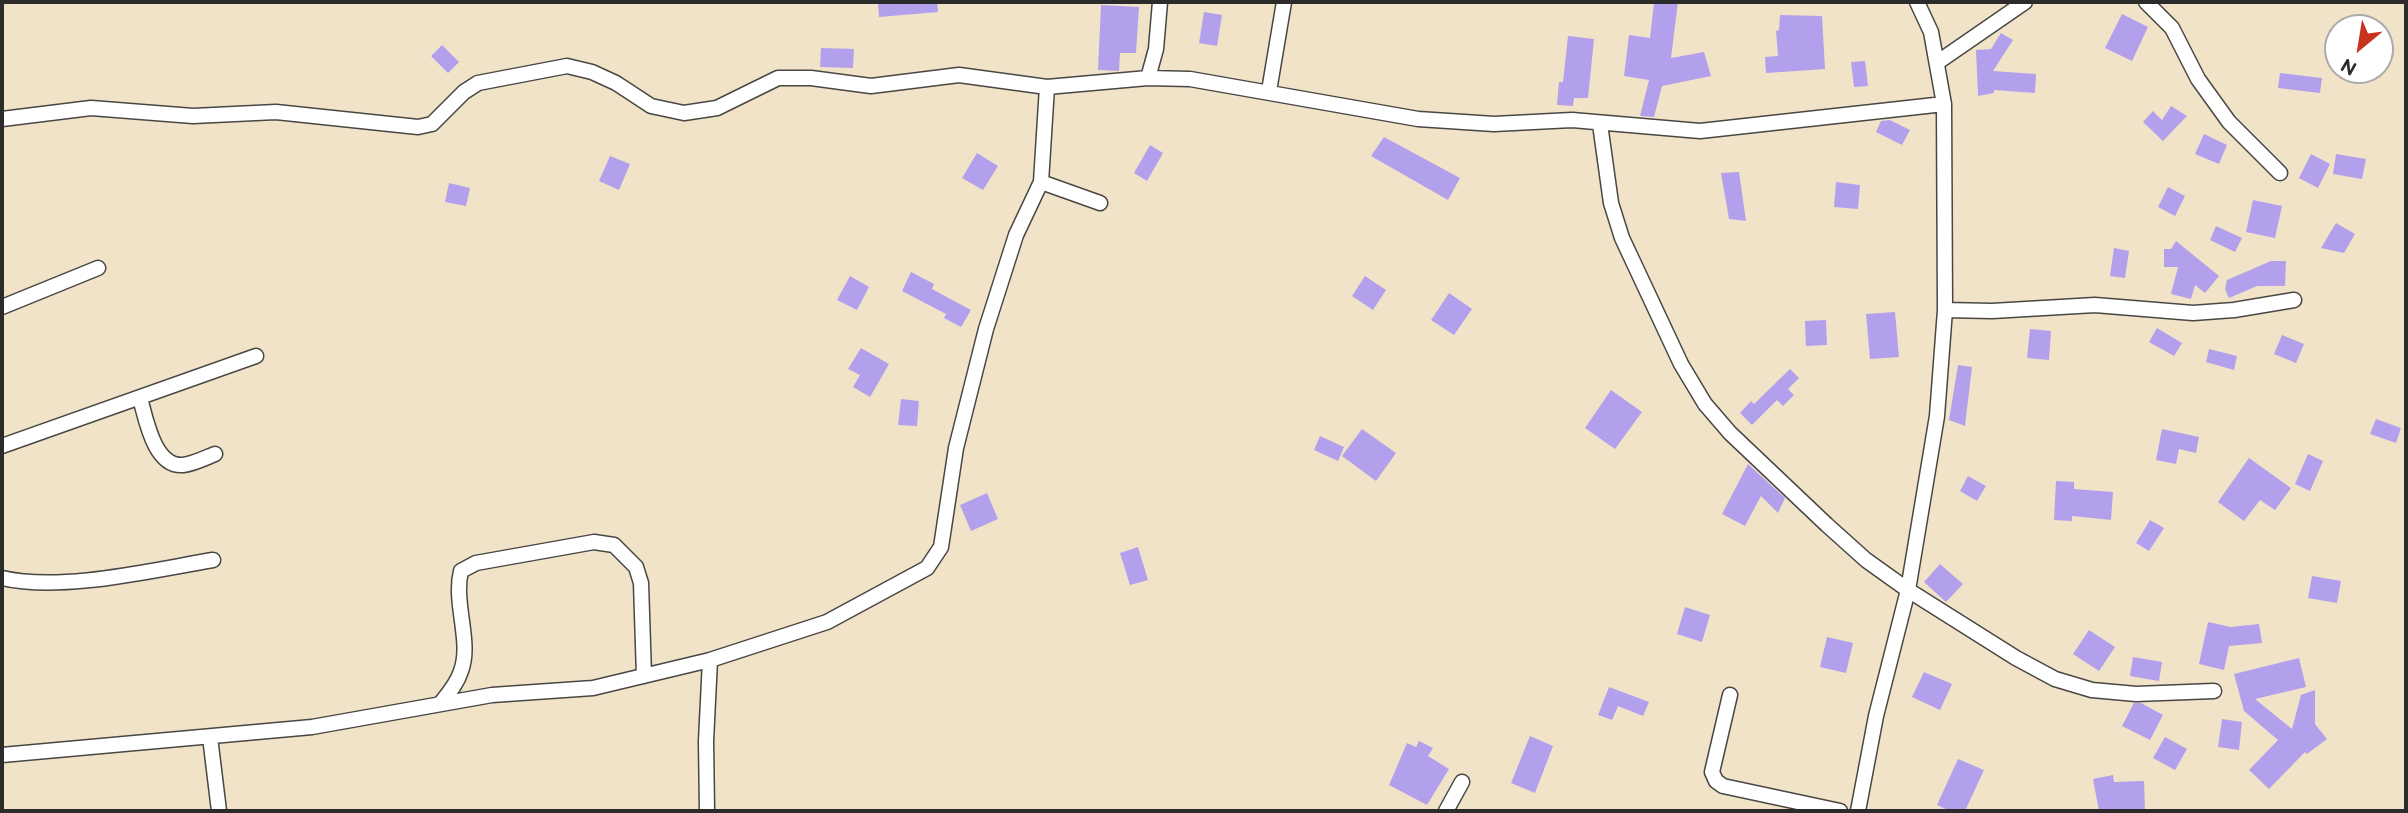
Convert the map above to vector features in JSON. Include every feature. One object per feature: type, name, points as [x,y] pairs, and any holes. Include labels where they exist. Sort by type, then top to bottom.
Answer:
[{"type":"street","points":[[1148,78],[1156,49],[1160,2]]},
{"type":"street","points":[[1269,91],[1284,2]]},
{"type":"street","points":[[1858,811],[1877,716],[1908,590],[1937,416],[1945,310],[1944,104],[1931,32],[1917,2]]},
{"type":"street","points":[[1938,62],[2025,2]]},
{"type":"street","points":[[2146,2],[2172,28],[2197,79],[2229,122],[2280,173]]},
{"type":"street","points":[[2,119],[90,108],[192,116],[276,112],[418,127],[432,124],[464,92],[478,83],[567,66],[592,72],[616,83],[651,106],[684,113],[718,108],[778,78],[811,78],[872,86],[960,75],[1047,88],[1148,78],[1190,79],[1418,119],[1494,124],[1572,120],[1700,131],[1944,104]]},
{"type":"street","points":[[2,755],[312,727],[492,695],[593,688],[710,660],[827,622],[927,568],[941,547],[956,449],[983,340],[1016,235],[1041,182],[1047,88]]},
{"type":"street","points":[[1600,124],[1611,203],[1622,239],[1681,364],[1705,404],[1730,433],[1827,525],[1866,560],[1908,590],[2055,679],[2092,690],[2136,694],[2214,691]]},
{"type":"street","points":[[1041,182],[1100,203]]},
{"type":"street","points":[[2,307],[98,268]]},
{"type":"street","points":[[1945,310],[1992,311],[2095,305],[2193,313],[2234,310],[2294,300]]},
{"type":"street","points":[[2,446],[50,426],[140,398],[256,356]]},
{"type":"street","points":[[140,398],[150,432],[162,455],[174,464],[184,465],[215,454]]},
{"type":"street","points":[[440,704],[462,670],[464,655],[457,586],[461,571],[476,562],[594,542],[614,545],[636,567],[640,583],[644,676]]},
{"type":"street","points":[[2,578],[34,583],[114,576],[214,560]]},
{"type":"street","points":[[707,811],[706,741],[710,660]]},
{"type":"street","points":[[1730,695],[1712,772],[1716,781],[1723,786],[1840,811]]},
{"type":"street","points":[[210,737],[219,811]]},
{"type":"street","points":[[1446,811],[1462,782]]},
{"type":"building","points":[[878,2],[937,2],[938,12],[879,17]]},
{"type":"building","points":[[1654,2],[1678,2],[1671,58],[1704,52],[1711,76],[1662,86],[1654,117],[1640,116],[1649,80],[1624,76],[1629,35],[1650,38]]},
{"type":"building","points":[[1101,5],[1139,7],[1136,53],[1120,53],[1119,71],[1098,70]]},
{"type":"building","points":[[1204,12],[1222,15],[1217,46],[1199,43]]},
{"type":"building","points":[[2122,14],[2148,27],[2132,61],[2105,48]]},
{"type":"building","points":[[1780,15],[1822,16],[1825,69],[1766,73],[1765,57],[1778,56],[1776,31],[1779,30]]},
{"type":"building","points":[[2001,33],[2013,40],[1993,71],[2036,74],[2035,93],[1994,90],[1994,93],[1978,96],[1976,50],[1991,49]]},
{"type":"building","points":[[1568,36],[1594,39],[1588,98],[1574,98],[1573,106],[1557,105],[1559,82],[1563,82]]},
{"type":"building","points":[[442,45],[459,62],[448,73],[431,56]]},
{"type":"building","points":[[821,48],[854,49],[853,68],[820,67]]},
{"type":"building","points":[[1865,61],[1868,86],[1854,87],[1851,62]]},
{"type":"building","points":[[2280,73],[2322,78],[2320,93],[2278,88]]},
{"type":"building","points":[[2171,106],[2187,116],[2163,141],[2143,122],[2153,111],[2162,120]]},
{"type":"building","points":[[1890,120],[1910,130],[1902,145],[1876,132],[1881,121]]},
{"type":"building","points":[[2204,134],[2227,145],[2219,164],[2195,154]]},
{"type":"building","points":[[1384,137],[1460,178],[1448,200],[1371,156]]},
{"type":"building","points":[[1150,145],[1163,153],[1147,181],[1134,173]]},
{"type":"building","points":[[977,153],[998,166],[983,190],[962,178]]},
{"type":"building","points":[[2311,154],[2330,164],[2318,188],[2299,178]]},
{"type":"building","points":[[2336,154],[2366,159],[2362,179],[2333,174]]},
{"type":"building","points":[[610,156],[630,164],[619,190],[599,181]]},
{"type":"building","points":[[1739,172],[1746,221],[1729,219],[1721,173]]},
{"type":"building","points":[[1836,182],[1860,185],[1858,209],[1834,207]]},
{"type":"building","points":[[449,183],[470,188],[466,206],[445,202]]},
{"type":"building","points":[[2168,187],[2185,196],[2175,216],[2158,207]]},
{"type":"building","points":[[2253,200],[2282,206],[2275,238],[2246,232]]},
{"type":"building","points":[[2336,223],[2355,234],[2344,253],[2321,248]]},
{"type":"building","points":[[2216,226],[2242,238],[2235,252],[2210,240]]},
{"type":"building","points":[[2176,241],[2219,276],[2205,293],[2195,285],[2191,299],[2171,294],[2178,267],[2164,267],[2164,249],[2171,249]]},
{"type":"building","points":[[2114,248],[2129,251],[2125,278],[2110,276]]},
{"type":"building","points":[[2271,261],[2286,261],[2285,286],[2257,286],[2229,298],[2225,289],[2227,280]]},
{"type":"building","points":[[911,272],[934,284],[932,289],[971,310],[961,327],[944,318],[946,314],[902,291]]},
{"type":"building","points":[[850,276],[869,287],[857,310],[837,300]]},
{"type":"building","points":[[1365,276],[1386,290],[1373,310],[1352,296]]},
{"type":"building","points":[[1449,293],[1472,309],[1454,335],[1431,320]]},
{"type":"building","points":[[1895,312],[1899,357],[1870,359],[1866,314]]},
{"type":"building","points":[[1826,320],[1827,345],[1806,346],[1805,321]]},
{"type":"building","points":[[2157,328],[2182,343],[2174,356],[2149,342]]},
{"type":"building","points":[[2030,329],[2051,331],[2049,360],[2027,358]]},
{"type":"building","points":[[2282,335],[2304,344],[2296,363],[2274,354]]},
{"type":"building","points":[[861,348],[889,364],[870,397],[853,387],[860,375],[848,369]]},
{"type":"building","points":[[2209,349],[2237,356],[2234,370],[2206,362]]},
{"type":"building","points":[[1958,365],[1972,367],[1965,426],[1949,420]]},
{"type":"building","points":[[1790,369],[1799,378],[1788,389],[1794,395],[1783,406],[1777,400],[1752,425],[1740,413],[1751,401],[1754,404]]},
{"type":"building","points":[[1611,390],[1642,412],[1615,449],[1585,428]]},
{"type":"building","points":[[901,399],[919,401],[917,426],[898,425]]},
{"type":"building","points":[[2376,419],[2401,428],[2396,443],[2370,434]]},
{"type":"building","points":[[1362,429],[1396,453],[1376,481],[1342,456]]},
{"type":"building","points":[[2162,429],[2199,437],[2196,453],[2179,449],[2176,464],[2156,460]]},
{"type":"building","points":[[1320,436],[1344,447],[1338,461],[1314,450]]},
{"type":"building","points":[[2308,454],[2323,461],[2310,491],[2295,484]]},
{"type":"building","points":[[2249,458],[2291,488],[2275,510],[2260,500],[2244,521],[2218,502]]},
{"type":"building","points":[[1748,464],[1785,498],[1778,513],[1761,496],[1745,526],[1722,514]]},
{"type":"building","points":[[1968,476],[1986,486],[1977,501],[1960,491]]},
{"type":"building","points":[[2056,481],[2074,482],[2074,489],[2113,492],[2111,520],[2072,516],[2072,521],[2054,520]]},
{"type":"building","points":[[987,493],[998,519],[971,531],[960,505]]},
{"type":"building","points":[[2150,520],[2164,528],[2149,551],[2136,543]]},
{"type":"building","points":[[1138,547],[1148,580],[1130,585],[1120,553]]},
{"type":"building","points":[[1940,564],[1963,584],[1946,602],[1924,582]]},
{"type":"building","points":[[2312,576],[2341,581],[2337,603],[2308,598]]},
{"type":"building","points":[[1685,607],[1710,615],[1702,642],[1677,634]]},
{"type":"building","points":[[2208,622],[2231,627],[2259,624],[2262,643],[2229,646],[2224,670],[2199,664]]},
{"type":"building","points":[[2089,630],[2115,647],[2099,671],[2073,654]]},
{"type":"building","points":[[1827,637],[1853,643],[1846,673],[1820,667]]},
{"type":"building","points":[[2133,657],[2162,662],[2159,681],[2130,676]]},
{"type":"building","points":[[2299,658],[2306,687],[2255,699],[2292,729],[2301,695],[2315,690],[2315,724],[2327,739],[2307,754],[2305,752],[2269,789],[2249,770],[2278,740],[2244,711],[2234,674]]},
{"type":"building","points":[[1924,672],[1952,684],[1940,710],[1912,697]]},
{"type":"building","points":[[1609,687],[1649,702],[1643,716],[1618,706],[1612,720],[1598,715]]},
{"type":"building","points":[[2134,703],[2141,703],[2163,715],[2150,740],[2122,726]]},
{"type":"building","points":[[2222,719],[2242,722],[2239,750],[2218,747]]},
{"type":"building","points":[[1530,736],[1553,746],[1535,793],[1511,783]]},
{"type":"building","points":[[2165,737],[2187,749],[2175,770],[2153,758]]},
{"type":"building","points":[[1419,741],[1433,748],[1428,756],[1449,769],[1427,805],[1389,785],[1407,743],[1416,747]]},
{"type":"building","points":[[1958,759],[1984,770],[1965,811],[1950,811],[1937,805]]},
{"type":"building","points":[[2113,775],[2114,782],[2144,781],[2145,811],[2099,811],[2093,779]]}]
